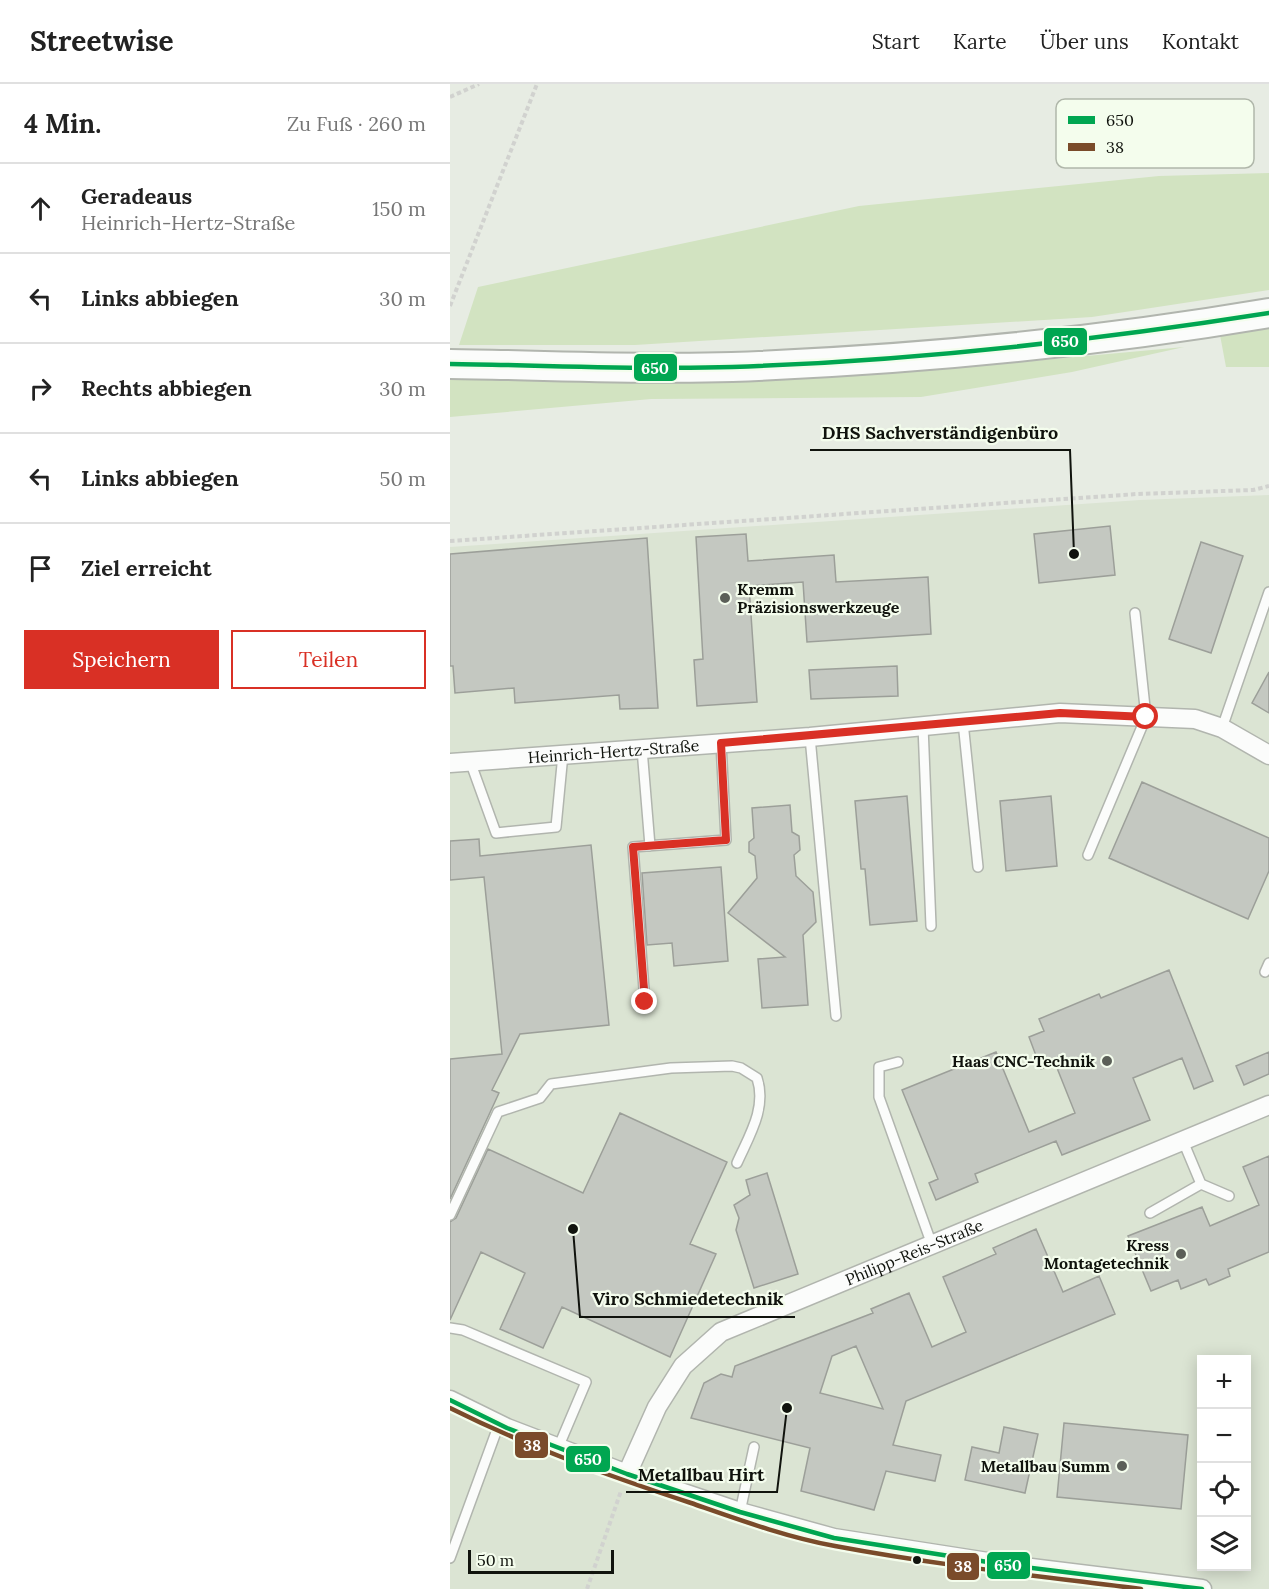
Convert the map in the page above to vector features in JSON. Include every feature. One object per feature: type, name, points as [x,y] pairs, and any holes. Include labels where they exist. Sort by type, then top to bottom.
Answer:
[{"type":"main road","points":[[450,364],[730,367],[978,351],[1160,331],[1269,313]]},
{"type":"street","name":"Heinrich-Hertz-Straße","points":[[450,763],[810,737],[1060,713],[1195,719],[1222,728],[1269,755]]},
{"type":"street","name":"Philipp-Reis-Straße","points":[[627,1474],[657,1407],[683,1366],[720,1332],[1269,1105]]},
{"type":"street","points":[[450,1400],[499,1424],[627,1474],[740,1512],[834,1538],[1007,1566],[1202,1589]]},
{"type":"lane","points":[[1222,728],[1269,592]]},
{"type":"lane","points":[[1088,855],[1146,717],[1135,613]]},
{"type":"lane","points":[[963,722],[978,867]]},
{"type":"lane","points":[[923,726],[931,926]]},
{"type":"lane","points":[[810,737],[836,1016]]},
{"type":"lane","points":[[645,1002],[633,847],[726,840],[721,743]]},
{"type":"lane","points":[[642,749],[650,846]]},
{"type":"lane","points":[[470,761],[496,833],[556,827],[563,754]]},
{"type":"lane","points":[[898,1062],[879,1066],[879,1097],[932,1245]]},
{"type":"lane","points":[[450,1215],[498,1112],[540,1098],[551,1084],[671,1068],[732,1066],[741,1068],[757,1078],[762,1097],[755,1121],[737,1163]]},
{"type":"lane","points":[[1183,1141],[1201,1184],[1229,1196]]},
{"type":"lane","points":[[1150,1213],[1201,1184]]},
{"type":"lane","points":[[450,1328],[463,1330],[586,1382],[558,1448]]},
{"type":"lane","points":[[450,1558],[499,1424]]},
{"type":"lane","points":[[740,1512],[754,1447]]},
{"type":"path","points":[[450,97],[479,84]]},
{"type":"path","points":[[450,306],[537,84]]},
{"type":"path","points":[[450,541],[1137,494],[1253,490],[1269,486]]},
{"type":"path","points":[[587,1589],[627,1474]]},
{"type":"shaded area","points":[[1269,495],[1269,1589],[450,1589],[450,547],[1140,500]]},
{"type":"green space","points":[[1269,173],[1269,290],[1092,317],[635,345],[459,345],[478,287],[859,206],[1159,176]]},
{"type":"green space","points":[[1269,329],[1269,367],[1226,367],[1220,335]]},
{"type":"green space","points":[[1184,347],[1072,372],[921,397],[651,399],[450,417],[450,379],[725,381],[891,368],[977,366]]},
{"type":"building","points":[[1110,526],[1115,575],[1039,583],[1034,534]]},
{"type":"building","points":[[746,534],[748,561],[834,555],[836,582],[928,577],[931,634],[807,642],[803,582],[749,586],[757,702],[697,706],[694,660],[703,659],[696,537]]},
{"type":"building","points":[[647,538],[658,708],[620,709],[619,695],[515,703],[514,688],[455,693],[453,666],[450,666],[450,554]]},
{"type":"building","points":[[1201,542],[1243,556],[1211,653],[1169,639]]},
{"type":"building","points":[[897,666],[898,696],[811,699],[809,670]]},
{"type":"building","points":[[1269,672],[1269,713],[1252,703]]},
{"type":"building","points":[[1142,782],[1269,838],[1269,871],[1248,919],[1109,858]]},
{"type":"building","points":[[907,796],[917,921],[870,925],[865,869],[861,869],[855,801]]},
{"type":"building","points":[[1051,796],[1057,866],[1006,871],[1000,801]]},
{"type":"building","points":[[790,805],[792,832],[799,836],[800,850],[794,855],[796,876],[813,892],[816,922],[803,935],[808,1005],[762,1008],[758,959],[785,957],[728,913],[757,878],[755,856],[749,852],[749,842],[754,838],[752,808]]},
{"type":"building","points":[[479,839],[480,856],[591,845],[609,1025],[520,1034],[492,1090],[499,1093],[450,1199],[450,1059],[502,1054],[484,877],[450,880],[450,841]]},
{"type":"building","points":[[721,867],[728,961],[674,966],[672,943],[647,945],[642,873]]},
{"type":"building","points":[[1169,970],[1213,1081],[1194,1089],[1182,1058],[1133,1078],[1150,1120],[1062,1155],[1056,1141],[975,1174],[978,1182],[936,1200],[929,1183],[938,1179],[902,1090],[996,1052],[1029,1132],[1075,1113],[1055,1063],[1041,1069],[1029,1037],[1044,1031],[1039,1019],[1099,994],[1101,998]]},
{"type":"building","points":[[1269,1052],[1269,1074],[1244,1085],[1236,1066]]},
{"type":"building","points":[[620,1113],[727,1162],[690,1244],[716,1254],[670,1357],[562,1307],[543,1348],[500,1329],[525,1273],[481,1252],[450,1320],[450,1222],[456,1218],[488,1149],[583,1193]]},
{"type":"building","name":"Kress Montagetechnik","points":[[1269,1156],[1269,1252],[1228,1269],[1230,1276],[1209,1285],[1206,1279],[1181,1289],[1178,1280],[1151,1291],[1128,1236],[1202,1207],[1210,1226],[1259,1205],[1243,1167]]},
{"type":"building","points":[[767,1173],[798,1274],[754,1288],[736,1230],[739,1218],[734,1205],[750,1195],[746,1180]]},
{"type":"building","points":[[1036,1229],[1063,1292],[1099,1276],[1115,1314],[906,1401],[893,1445],[941,1455],[935,1481],[886,1471],[874,1510],[801,1491],[810,1448],[691,1418],[704,1383],[721,1374],[732,1377],[735,1366],[873,1313],[871,1309],[909,1293],[932,1347],[966,1332],[943,1277],[996,1254],[993,1248]],"holes":[[[856,1346],[883,1409],[820,1393],[832,1356]]]},
{"type":"building","name":"Metallbau Summ","points":[[1064,1423],[1188,1435],[1181,1509],[1057,1497]]},
{"type":"building","points":[[1004,1427],[1038,1434],[1025,1493],[965,1480],[972,1447],[999,1453]]},
{"type":"transit line","name":"650","points":[[450,364],[697,368],[867,360],[1068,341],[1269,313]]},
{"type":"transit line","name":"650","points":[[450,1400],[507,1428],[627,1474],[740,1512],[834,1538],[1007,1565],[1202,1589]]},
{"type":"transit line","name":"38","points":[[450,1408],[509,1436],[599,1471],[798,1538],[911,1559],[1141,1589]]},
{"type":"place","name":"DHS Sachverständigenbüro","points":[[1074,554]]},
{"type":"place","name":"Kremm Präzisionswerkzeuge","points":[[725,598]]},
{"type":"place","name":"Haas CNC-Technik","points":[[1107,1061]]},
{"type":"place","name":"Viro Schmiedetechnik","points":[[573,1229]]},
{"type":"place","name":"Kress Montagetechnik","points":[[1181,1254]]},
{"type":"place","name":"Metallbau Hirt","points":[[787,1408]]},
{"type":"place","name":"Metallbau Summ","points":[[1122,1466]]},
{"type":"route","points":[[645,1002],[633,847],[726,840],[721,743],[810,737],[1060,713],[1146,717]]}]
